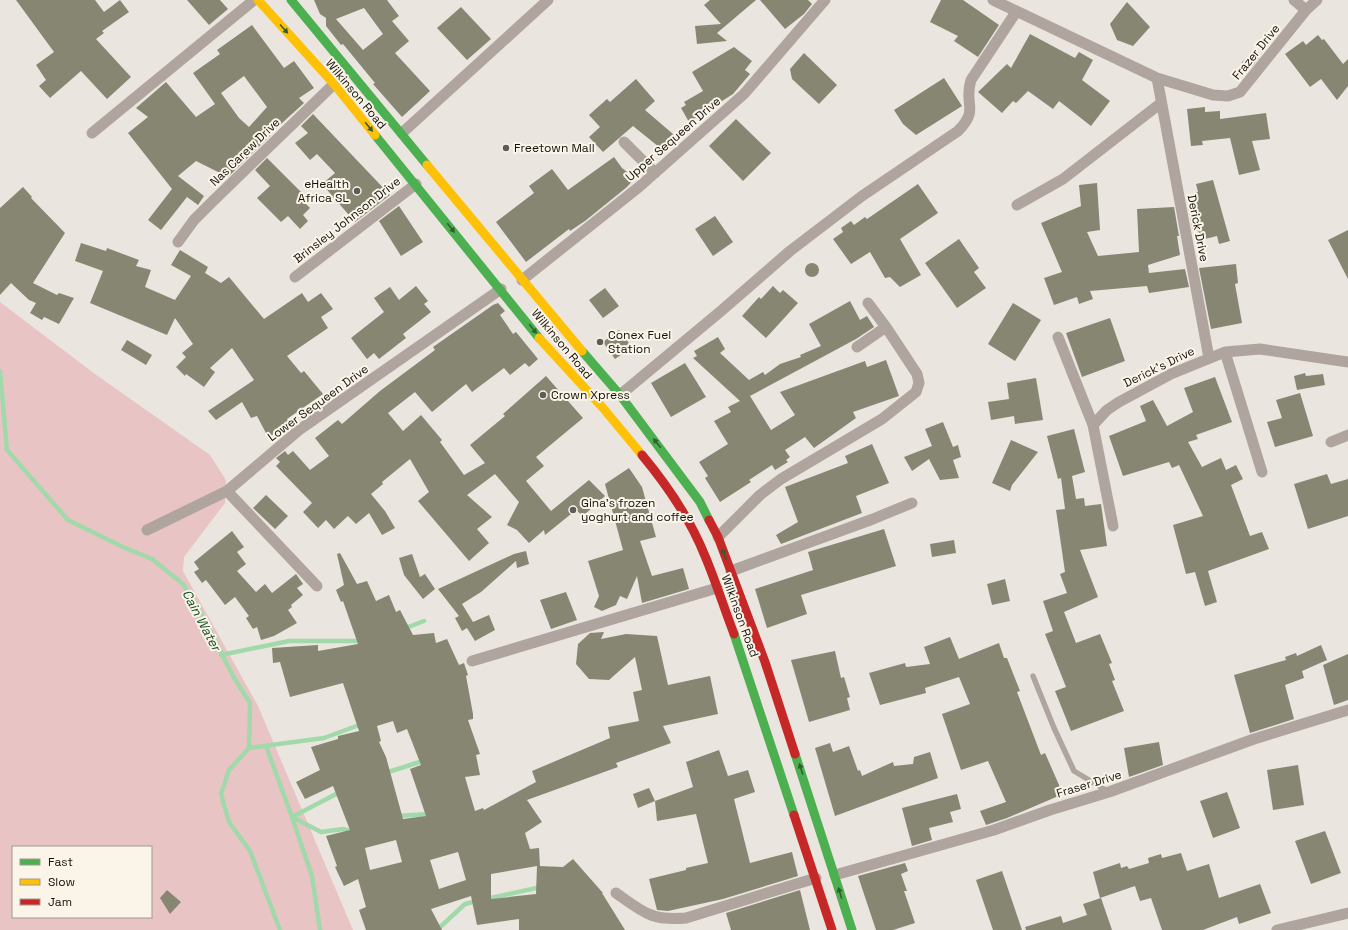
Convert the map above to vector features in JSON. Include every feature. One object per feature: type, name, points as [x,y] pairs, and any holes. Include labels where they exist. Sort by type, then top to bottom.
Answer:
[{"type":"main road","name":"Wilkinson Road","points":[[258,0],[334,84],[416,184],[438,195],[522,280],[620,395],[700,502],[718,537],[765,662],[852,930]]},
{"type":"main road","name":"Wilkinson Road","points":[[291,0],[402,133],[438,195],[501,289],[558,360],[603,408],[653,468],[688,522],[705,556],[747,671],[832,930]]},
{"type":"main road","points":[[558,360],[576,344]]},
{"type":"street","points":[[92,133],[254,0]]},
{"type":"street","points":[[402,133],[548,0]]},
{"type":"street","name":"Upper Sequeen Drive","points":[[522,280],[655,173],[744,94],[825,0]]},
{"type":"street","name":"Frazer Drive","points":[[993,0],[1157,78],[1213,95],[1228,96],[1240,92],[1306,10],[1317,0]]},
{"type":"street","points":[[1294,0],[1306,10]]},
{"type":"street","points":[[620,395],[790,251],[862,196],[958,131],[967,122],[971,114],[969,86],[971,80],[1016,12]]},
{"type":"street","name":"Derick Drive","points":[[1157,78],[1209,358]]},
{"type":"street","name":"Nas Carew Drive","points":[[178,242],[194,220],[334,84]]},
{"type":"street","points":[[1017,205],[1063,179],[1161,103]]},
{"type":"street","points":[[624,142],[655,173]]},
{"type":"street","name":"Brinsley Johnson Drive","points":[[295,277],[416,184]]},
{"type":"street","name":"Lower Sequeen Drive","points":[[147,530],[227,491],[299,430],[501,289]]},
{"type":"street","points":[[718,537],[760,496],[781,479],[882,419],[916,392],[919,383],[917,374],[886,327],[868,304]]},
{"type":"street","points":[[857,347],[886,327]]},
{"type":"street","points":[[1058,338],[1093,425],[1113,526]]},
{"type":"street","name":"Derick's Drive","points":[[1093,425],[1107,410],[1119,402],[1171,374],[1225,352],[1260,349],[1348,362]]},
{"type":"street","points":[[1225,352],[1262,472]]},
{"type":"street","points":[[1331,442],[1348,435]]},
{"type":"street","points":[[227,491],[318,586]]},
{"type":"street","points":[[731,571],[874,519],[912,503]]},
{"type":"street","points":[[472,661],[717,588]]},
{"type":"street","name":"Fraser Drive","points":[[835,875],[994,830],[1050,810],[1109,792],[1254,739],[1348,710]]},
{"type":"street","points":[[616,893],[645,914],[669,920],[686,918],[816,878]]},
{"type":"street","points":[[1277,930],[1348,913]]},
{"type":"lane","points":[[1033,676],[1054,728],[1074,771],[1109,792]]},
{"type":"shaded area","points":[[0,302],[95,374],[210,455],[226,480],[225,503],[184,557],[183,571],[258,706],[353,930],[0,930]]},
{"type":"building","points":[[16,0],[95,0],[104,12],[120,0],[129,12],[102,31],[104,33],[96,39],[131,77],[107,99],[81,71],[50,98],[39,86],[46,80],[36,65],[54,52]]},
{"type":"building","points":[[187,0],[220,0],[228,9],[209,25]]},
{"type":"building","points":[[314,0],[387,0],[399,16],[392,21],[409,41],[395,53],[430,91],[402,117],[373,84],[375,83],[343,44],[341,45],[326,26],[326,18],[320,14]],"holes":[[[364,8],[383,34],[363,50],[336,19]]]},
{"type":"building","points":[[710,0],[756,0],[717,33],[727,41],[697,44],[695,26],[721,24],[704,5]]},
{"type":"building","points":[[760,0],[808,0],[812,4],[804,14],[785,29]]},
{"type":"building","points":[[941,0],[963,0],[999,25],[978,57],[954,41],[958,36],[930,22]]},
{"type":"building","points":[[1127,2],[1150,27],[1133,46],[1117,40],[1110,24]]},
{"type":"building","points":[[461,7],[491,39],[467,60],[437,28]]},
{"type":"building","points":[[252,25],[284,68],[294,61],[314,88],[299,98],[304,103],[270,134],[271,135],[228,177],[196,161],[178,176],[204,196],[198,205],[187,197],[161,230],[148,220],[172,189],[128,133],[148,117],[136,108],[166,82],[196,117],[215,104],[193,73],[220,54],[217,50]],"holes":[[[244,76],[267,107],[249,127],[239,118],[221,93]]]},
{"type":"building","points":[[1030,34],[1075,58],[1079,52],[1093,60],[1082,80],[1110,101],[1091,126],[1059,101],[1053,109],[1028,91],[1016,103],[1013,101],[1002,113],[978,92],[1007,64],[1011,68]]},
{"type":"building","points":[[1318,35],[1322,40],[1324,39],[1343,64],[1348,59],[1348,86],[1337,100],[1321,79],[1310,87],[1285,54],[1303,41],[1306,45]]},
{"type":"building","points":[[734,47],[752,61],[745,70],[750,74],[733,94],[689,122],[681,108],[686,105],[684,102],[703,91],[692,72]]},
{"type":"building","points":[[1253,52],[1259,58],[1249,70],[1242,62]]},
{"type":"building","points":[[804,53],[837,85],[819,104],[792,79],[790,69]]},
{"type":"building","points":[[944,78],[962,106],[916,135],[903,124],[894,110]]},
{"type":"building","points":[[636,79],[655,101],[645,110],[680,140],[664,151],[633,126],[603,152],[589,137],[600,127],[589,115],[607,99],[610,102]]},
{"type":"building","points":[[1205,107],[1205,112],[1220,111],[1220,119],[1266,113],[1270,139],[1252,141],[1260,170],[1239,175],[1230,138],[1202,141],[1203,145],[1191,146],[1187,109]]},
{"type":"building","points":[[313,114],[390,195],[355,222],[322,184],[335,173],[317,154],[310,160],[295,143],[308,133],[301,126]]},
{"type":"building","points":[[736,119],[771,153],[743,181],[709,146]]},
{"type":"building","points":[[614,157],[622,168],[635,178],[627,187],[585,221],[570,231],[569,229],[526,262],[496,222],[534,193],[529,186],[552,169],[568,190]]},
{"type":"building","points":[[267,158],[305,196],[302,200],[310,208],[303,215],[308,221],[300,229],[288,216],[281,222],[257,198],[270,186],[255,170]]},
{"type":"building","points":[[1213,180],[1230,241],[1219,244],[1217,236],[1201,240],[1198,230],[1193,232],[1188,206],[1196,205],[1193,194],[1198,192],[1196,184]]},
{"type":"building","points":[[1097,183],[1100,230],[1087,232],[1098,256],[1139,252],[1137,209],[1174,207],[1179,236],[1177,236],[1180,255],[1148,265],[1149,273],[1185,269],[1189,287],[1149,293],[1147,286],[1090,291],[1093,299],[1079,304],[1077,297],[1054,305],[1044,278],[1062,272],[1041,223],[1081,206],[1079,185]]},
{"type":"building","points":[[918,184],[938,213],[900,239],[921,275],[900,287],[890,277],[885,278],[870,252],[851,264],[833,239],[843,232],[841,228],[851,221],[854,225],[865,217],[867,219]]},
{"type":"building","points":[[23,187],[32,197],[31,198],[65,233],[33,283],[57,295],[59,293],[74,298],[59,324],[44,317],[42,320],[30,313],[36,303],[29,300],[11,283],[0,295],[0,208]]},
{"type":"building","points":[[399,206],[423,242],[401,256],[379,221]]},
{"type":"building","points":[[715,216],[733,242],[713,256],[695,229]]},
{"type":"building","points":[[1348,230],[1348,279],[1328,240]]},
{"type":"building","points":[[959,239],[979,268],[974,272],[986,288],[957,308],[925,263]]},
{"type":"building","points":[[81,243],[106,251],[107,248],[139,260],[136,266],[151,270],[145,287],[175,300],[191,276],[171,265],[180,250],[208,267],[205,273],[221,283],[229,277],[264,319],[302,293],[308,302],[321,293],[333,309],[321,317],[328,328],[287,356],[301,373],[304,371],[323,394],[287,419],[290,426],[268,437],[257,416],[251,418],[242,402],[216,420],[208,411],[254,380],[232,348],[210,368],[215,372],[204,387],[186,374],[185,376],[176,367],[186,357],[182,353],[193,344],[175,318],[167,335],[90,303],[103,271],[75,261]]},
{"type":"building","points":[[812,263],[817,265],[819,270],[817,275],[812,277],[807,275],[805,270],[807,265]]},
{"type":"building","points":[[1236,264],[1238,283],[1235,284],[1242,323],[1211,329],[1199,268]]},
{"type":"building","points":[[416,286],[428,301],[424,304],[431,312],[403,334],[406,338],[379,359],[374,353],[367,359],[351,338],[384,312],[374,298],[390,287],[399,300]]},
{"type":"building","points":[[773,286],[780,293],[783,290],[798,303],[766,338],[742,316],[759,297],[761,299]]},
{"type":"building","points":[[605,288],[619,306],[603,318],[589,300]]},
{"type":"building","points":[[850,301],[860,320],[867,316],[874,327],[856,339],[750,396],[771,430],[795,415],[780,392],[865,361],[867,367],[886,360],[899,396],[853,412],[856,418],[814,448],[805,437],[785,450],[790,457],[786,460],[788,462],[775,470],[772,465],[749,480],[751,482],[720,502],[705,478],[708,476],[699,462],[728,444],[714,421],[731,412],[728,407],[740,401],[693,358],[697,356],[694,351],[718,337],[725,349],[720,353],[749,380],[763,372],[765,375],[780,364],[801,357],[800,355],[821,346],[809,324]]},
{"type":"building","points":[[498,303],[505,311],[500,315],[513,334],[516,332],[538,359],[529,367],[525,363],[510,375],[504,368],[472,392],[466,384],[432,412],[415,392],[388,413],[403,431],[421,415],[442,440],[440,442],[464,475],[485,463],[470,445],[505,416],[503,414],[546,376],[583,418],[536,457],[544,466],[526,481],[551,511],[589,480],[605,496],[583,516],[576,510],[545,535],[544,530],[529,543],[517,530],[507,525],[519,502],[495,474],[467,495],[492,517],[477,529],[489,543],[469,561],[418,501],[429,492],[410,459],[382,482],[383,484],[371,494],[385,511],[395,528],[382,535],[369,513],[356,524],[348,516],[334,529],[326,520],[318,528],[303,512],[312,503],[276,466],[280,462],[276,458],[285,451],[288,455],[293,451],[310,470],[329,456],[315,438],[338,420],[342,424],[380,391],[435,350],[433,347]]},
{"type":"building","points":[[1013,303],[1041,320],[1015,361],[988,344]]},
{"type":"building","points":[[1110,318],[1125,361],[1082,377],[1066,333]]},
{"type":"building","points":[[619,330],[632,347],[615,359],[603,342]]},
{"type":"building","points":[[127,340],[152,355],[146,365],[121,350]]},
{"type":"building","points":[[685,363],[706,397],[671,417],[651,383]]},
{"type":"building","points":[[1305,373],[1306,376],[1323,374],[1325,385],[1297,390],[1294,376]]},
{"type":"building","points":[[1215,377],[1232,422],[1196,435],[1198,439],[1188,442],[1202,467],[1221,458],[1226,470],[1236,465],[1243,479],[1231,485],[1250,536],[1262,532],[1269,549],[1208,571],[1217,602],[1205,606],[1195,572],[1186,574],[1173,525],[1203,516],[1179,465],[1172,468],[1169,462],[1123,476],[1109,436],[1146,421],[1140,406],[1153,400],[1167,426],[1193,412],[1184,388]]},
{"type":"building","points":[[1036,378],[1043,420],[1015,424],[1014,416],[991,420],[988,402],[1009,399],[1007,383]]},
{"type":"building","points":[[1300,393],[1313,436],[1275,447],[1267,422],[1282,418],[1276,400]]},
{"type":"building","points":[[943,422],[953,447],[958,445],[961,457],[953,460],[959,478],[940,480],[929,459],[912,471],[904,457],[932,446],[925,429]]},
{"type":"building","points":[[1074,429],[1085,472],[1072,476],[1076,499],[1084,498],[1085,506],[1101,504],[1107,546],[1080,550],[1098,597],[1064,612],[1076,643],[1100,634],[1112,663],[1109,664],[1115,680],[1112,681],[1124,711],[1071,731],[1055,691],[1066,687],[1045,634],[1053,631],[1043,601],[1067,593],[1060,574],[1065,572],[1056,510],[1065,509],[1061,478],[1058,479],[1047,436]]},
{"type":"building","points":[[1011,440],[1038,452],[1012,485],[1010,491],[992,483]]},
{"type":"building","points":[[872,444],[889,483],[856,496],[862,513],[781,544],[776,535],[798,522],[785,487],[848,463],[845,456]]},
{"type":"building","points":[[629,468],[642,487],[656,537],[640,541],[652,576],[683,568],[689,589],[642,603],[637,576],[627,599],[620,596],[616,605],[602,611],[594,607],[599,596],[588,561],[623,550],[605,484]]},
{"type":"building","points":[[1327,474],[1331,484],[1348,479],[1348,516],[1308,529],[1294,484]]},
{"type":"building","points":[[266,495],[288,516],[275,529],[253,508]]},
{"type":"building","points":[[884,529],[896,566],[801,595],[807,614],[767,628],[755,589],[813,570],[808,552]]},
{"type":"building","points":[[232,531],[244,547],[237,552],[246,564],[237,571],[256,592],[265,584],[272,593],[296,574],[303,584],[297,588],[303,595],[291,605],[292,607],[288,610],[297,623],[274,636],[261,640],[257,627],[253,629],[246,618],[249,616],[235,597],[225,605],[206,580],[202,583],[194,572],[199,569],[194,562]]},
{"type":"building","points":[[954,540],[956,553],[932,557],[930,544]]},
{"type":"building","points":[[526,551],[529,564],[517,568],[516,561],[481,592],[462,604],[473,622],[489,615],[495,630],[475,641],[467,628],[462,631],[455,618],[459,616],[438,589],[514,554]]},
{"type":"building","points":[[340,553],[357,584],[367,581],[376,601],[389,595],[396,612],[400,610],[413,635],[434,633],[436,643],[447,639],[459,665],[464,663],[468,675],[466,676],[473,714],[473,719],[468,720],[480,754],[476,755],[480,775],[465,777],[475,811],[483,808],[484,810],[536,782],[532,771],[610,738],[608,727],[639,721],[633,692],[642,690],[635,657],[609,680],[589,679],[576,664],[578,644],[590,633],[604,632],[601,639],[626,634],[657,636],[668,685],[710,676],[718,714],[663,726],[671,743],[616,763],[618,767],[527,800],[542,822],[525,833],[530,849],[539,848],[539,866],[563,867],[573,859],[603,893],[625,930],[519,930],[519,919],[477,925],[471,896],[431,909],[442,930],[366,930],[359,910],[366,907],[358,879],[344,886],[335,867],[337,866],[326,836],[350,830],[333,786],[305,799],[296,782],[320,770],[311,747],[338,739],[338,736],[359,731],[343,683],[290,697],[280,662],[273,663],[272,648],[318,645],[318,651],[358,644],[343,601],[341,602],[336,590],[344,585],[337,554]],"holes":[[[393,721],[397,733],[407,729],[421,765],[410,769],[426,816],[403,819],[386,757],[379,742],[381,741],[377,726]],[[396,840],[402,862],[370,870],[365,848]],[[458,852],[466,880],[439,889],[430,860]],[[537,866],[536,894],[491,899],[491,874]]]},
{"type":"building","points":[[412,554],[420,577],[425,574],[435,589],[423,599],[404,575],[399,558]]},
{"type":"building","points":[[1005,579],[1010,601],[992,605],[987,584]]},
{"type":"building","points":[[566,592],[577,620],[551,629],[540,600]]},
{"type":"building","points":[[950,637],[959,659],[999,643],[1004,658],[1007,658],[1020,691],[1017,692],[1041,755],[1045,753],[1063,794],[1007,818],[986,825],[980,811],[1006,802],[988,761],[961,770],[942,714],[970,704],[959,677],[925,688],[926,693],[880,705],[869,673],[905,663],[906,667],[930,664],[924,647]]},
{"type":"building","points":[[1321,645],[1327,660],[1302,671],[1304,678],[1285,685],[1294,719],[1250,733],[1234,675],[1286,660],[1285,657],[1296,653],[1297,656]]},
{"type":"building","points":[[835,651],[841,678],[844,677],[850,697],[847,698],[850,710],[809,722],[791,660]]},
{"type":"building","points":[[1348,654],[1348,700],[1334,705],[1323,665]]},
{"type":"building","points":[[1159,742],[1163,765],[1129,777],[1124,748]]},
{"type":"building","points":[[830,743],[833,752],[849,746],[858,771],[860,770],[862,776],[893,762],[894,766],[913,764],[914,757],[930,752],[938,778],[835,816],[815,748]]},
{"type":"building","points":[[719,750],[728,776],[748,770],[755,792],[734,799],[750,863],[792,852],[798,876],[723,899],[668,911],[657,910],[649,879],[708,863],[696,814],[657,821],[655,801],[693,787],[686,762]]},
{"type":"building","points":[[1298,765],[1304,805],[1273,810],[1267,770]]},
{"type":"building","points":[[649,788],[655,801],[638,808],[633,794]]},
{"type":"building","points":[[1227,792],[1240,828],[1213,838],[1200,801]]},
{"type":"building","points":[[957,794],[961,809],[950,812],[953,822],[929,828],[932,840],[912,846],[902,808]]},
{"type":"building","points":[[1325,831],[1341,873],[1311,884],[1295,841]]},
{"type":"building","points":[[1181,853],[1187,871],[1209,864],[1219,898],[1260,884],[1271,913],[1239,924],[1237,917],[1203,930],[1162,930],[1151,898],[1140,901],[1135,886],[1100,898],[1093,872],[1120,863],[1121,868],[1127,866],[1129,869],[1149,863],[1148,858],[1161,854],[1162,858]]},
{"type":"building","points":[[905,863],[908,871],[901,874],[907,891],[904,891],[915,923],[893,930],[876,930],[858,876]]},
{"type":"building","points":[[1002,871],[1022,930],[993,930],[976,880]]},
{"type":"building","points":[[167,890],[181,902],[170,914],[160,898]]},
{"type":"building","points":[[800,890],[810,930],[731,930],[726,913]]},
{"type":"building","points":[[1101,898],[1112,930],[1026,930],[1025,927],[1061,916],[1063,923],[1087,915],[1083,904]]},
{"type":"waterway","name":"Cain Water","points":[[0,371],[7,450],[68,520],[123,547],[152,559],[183,584],[203,617],[233,676],[250,703],[249,748],[229,770],[221,794],[229,822],[250,851],[280,930]]},
{"type":"waterway","points":[[403,629],[424,621]]},
{"type":"waterway","points":[[221,655],[289,641],[362,641]]},
{"type":"waterway","points":[[249,748],[324,738],[362,724]]},
{"type":"waterway","points":[[266,746],[292,817],[340,792]]},
{"type":"waterway","points":[[385,773],[426,760]]},
{"type":"waterway","points":[[396,816],[430,814]]},
{"type":"waterway","points":[[292,817],[321,832],[343,829],[351,831],[353,829]]},
{"type":"waterway","points":[[292,817],[312,876],[320,930]]},
{"type":"waterway","points":[[486,899],[541,887]]},
{"type":"waterway","points":[[437,930],[465,904],[477,901]]},
{"type":"traffic: fast","points":[[291,0],[427,165]]},
{"type":"traffic: fast","points":[[375,135],[539,338]]},
{"type":"traffic: fast","points":[[582,351],[620,395],[700,502],[709,520]]},
{"type":"traffic: fast","points":[[734,634],[794,815]]},
{"type":"traffic: fast","points":[[795,754],[852,930]]},
{"type":"traffic: slow","points":[[258,0],[334,84],[375,135]]},
{"type":"traffic: slow","points":[[427,165],[582,351]]},
{"type":"traffic: slow","points":[[539,338],[603,408],[642,455]]},
{"type":"traffic: jam","points":[[642,455],[669,491],[693,530],[709,566],[734,634]]},
{"type":"traffic: jam","points":[[709,520],[718,537],[765,662],[795,754]]},
{"type":"traffic: jam","points":[[794,815],[832,930]]},
{"type":"place","name":"Freetown Mall","points":[[506,148]]},
{"type":"place","name":"eHealth Africa SL","points":[[357,191]]},
{"type":"place","name":"Conex Fuel Station","points":[[600,342]]},
{"type":"place","name":"Crown Xpress","points":[[543,395]]},
{"type":"place","name":"Gina's frozen yoghurt and coffee","points":[[573,510]]}]
